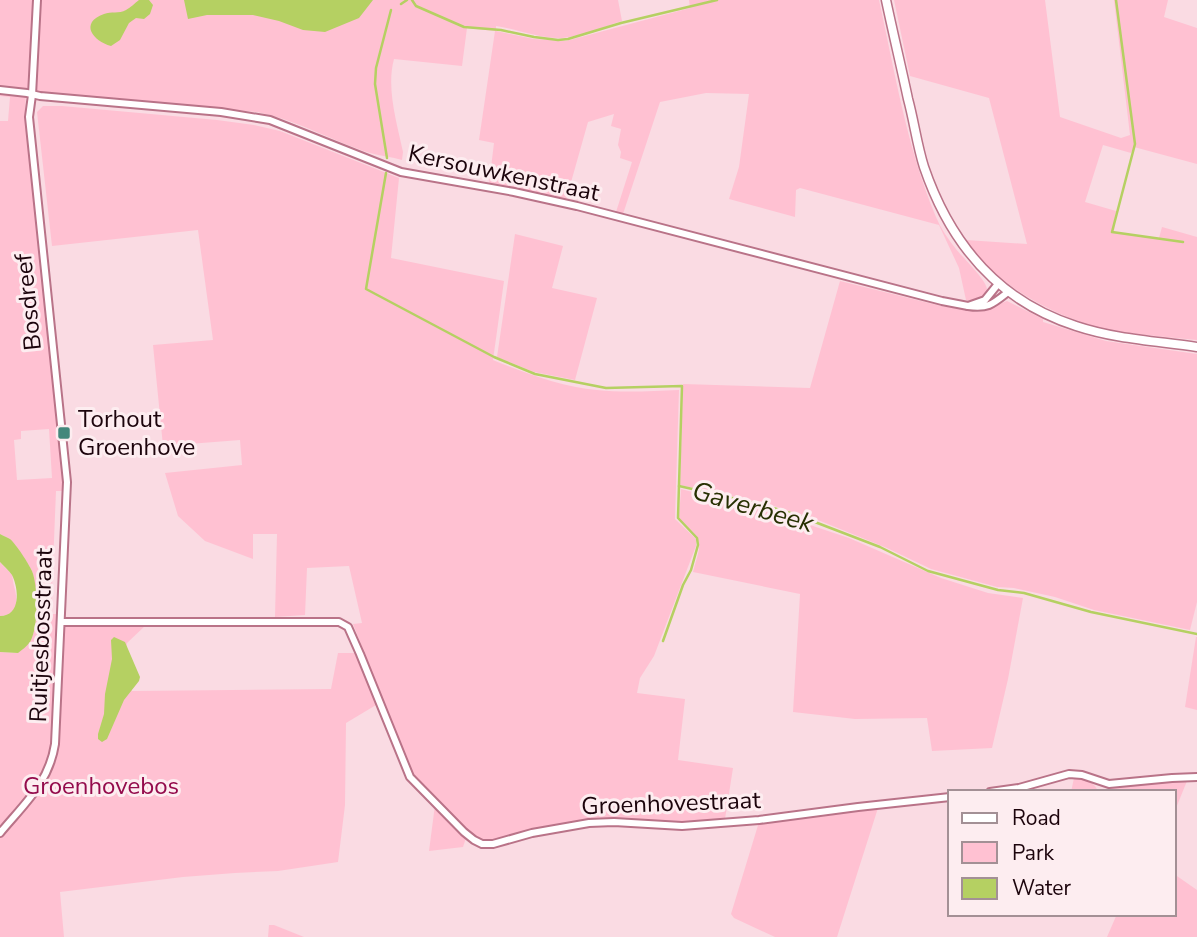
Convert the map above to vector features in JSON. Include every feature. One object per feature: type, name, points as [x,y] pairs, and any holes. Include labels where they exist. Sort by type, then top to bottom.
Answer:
[{"type":"street","name":"Bosdreef","points":[[37,0],[29,117],[61,422]]},
{"type":"street","points":[[886,0],[924,165],[948,222],[964,247],[998,284],[1032,308],[1075,326],[1117,337],[1197,346]]},
{"type":"street","points":[[0,90],[32,95]]},
{"type":"street","name":"Kersouwkenstraat","points":[[32,95],[264,118],[401,172],[578,206],[968,306]]},
{"type":"street","points":[[968,306],[985,300],[998,284]]},
{"type":"street","points":[[968,306],[991,306],[1008,292]]},
{"type":"street","name":"Ruitjesbosstraat","points":[[0,833],[40,785],[53,757],[67,482],[61,422]]},
{"type":"street","name":"Groenhovestraat","points":[[61,622],[339,622],[348,627],[410,777],[464,832],[482,844],[493,844],[532,833],[589,823],[614,821],[682,826],[759,820],[948,797]]},
{"type":"street","points":[[1004,790],[1069,774],[1082,775],[1109,784],[1197,777]]},
{"type":"green space","name":"Groenhovebos","points":[[0,0],[618,0],[622,21],[577,35],[546,37],[496,26],[496,31],[534,39],[566,41],[690,8],[689,0],[879,0],[903,110],[926,191],[942,230],[980,276],[987,291],[981,300],[966,300],[959,268],[939,225],[800,188],[796,190],[795,217],[729,199],[739,167],[749,94],[706,93],[660,102],[623,214],[616,212],[632,162],[620,158],[618,145],[621,129],[611,126],[614,114],[588,122],[566,200],[489,184],[494,143],[479,140],[495,31],[467,28],[462,66],[394,59],[391,82],[403,152],[402,160],[370,153],[286,120],[257,112],[26,91],[25,117],[63,482],[63,491],[56,491],[51,614],[58,614],[58,624],[146,625],[127,643],[123,669],[132,691],[331,689],[338,653],[357,653],[376,705],[346,723],[345,805],[338,862],[278,871],[183,877],[60,892],[64,937],[0,937],[0,652],[18,653],[30,641],[36,621],[32,571],[10,539],[0,534],[0,121],[8,121],[10,97],[0,96]],"holes":[[[49,429],[52,478],[17,480],[14,440],[21,439],[21,431]]]},
{"type":"green space","points":[[894,0],[1045,0],[1060,117],[1121,138],[1130,135],[1114,0],[1168,0],[1164,17],[1197,28],[1197,164],[1134,147],[1131,153],[1103,145],[1085,202],[1116,211],[1114,232],[1159,238],[1162,227],[1197,237],[1197,340],[1110,330],[1075,320],[1025,296],[983,261],[966,240],[1027,244],[989,98],[910,76]]},
{"type":"green space","points":[[43,106],[254,125],[280,131],[399,178],[391,258],[504,281],[493,360],[570,386],[628,392],[679,390],[675,519],[696,539],[696,546],[654,656],[640,678],[637,693],[685,699],[678,760],[733,768],[725,819],[679,822],[607,818],[546,826],[491,840],[476,838],[414,777],[353,624],[362,623],[349,566],[307,568],[305,615],[275,617],[277,534],[253,534],[253,559],[205,541],[178,516],[165,473],[242,465],[240,440],[163,446],[153,345],[213,340],[198,230],[52,246],[37,112]]},
{"type":"green space","points":[[515,234],[563,246],[552,288],[597,298],[575,380],[534,372],[497,357]]},
{"type":"green space","points":[[840,281],[941,306],[978,312],[1007,301],[1043,319],[1043,322],[1106,341],[1197,354],[1197,602],[1190,630],[1094,610],[1055,597],[997,587],[931,569],[818,520],[771,505],[680,485],[683,384],[810,388]]},
{"type":"green space","points":[[681,489],[783,516],[849,538],[941,578],[988,593],[1023,598],[992,748],[932,751],[927,718],[855,719],[793,712],[800,594],[693,572],[699,542],[679,518]]},
{"type":"green space","points":[[0,562],[12,575],[16,606],[11,613],[0,616]]},
{"type":"green space","points":[[1197,637],[1197,710],[1185,707]]},
{"type":"green space","points":[[1074,778],[1092,783],[1098,790],[1071,790]]},
{"type":"green space","points":[[1187,781],[1176,808],[1176,790],[1106,790],[1109,787]]},
{"type":"green space","points":[[435,805],[466,838],[463,847],[429,851]]},
{"type":"green space","points":[[878,808],[837,937],[775,937],[734,918],[731,914],[759,822],[812,818]]},
{"type":"green space","points":[[1176,875],[1197,890],[1197,937],[1107,937],[1116,916],[1176,916]]},
{"type":"green space","points":[[269,925],[274,925],[304,937],[268,937]]},
{"type":"water","points":[[139,0],[149,0],[153,5],[150,14],[144,19],[136,18],[129,23],[120,40],[111,46],[91,32],[90,27],[96,18],[123,11]]},
{"type":"water","points":[[184,0],[373,0],[359,18],[325,32],[303,30],[253,15],[207,15],[188,19]]},
{"type":"water","points":[[0,534],[16,545],[32,571],[35,586],[37,606],[33,635],[18,653],[0,652],[0,616],[12,612],[17,594],[12,575],[0,562]]},
{"type":"water","points":[[114,637],[125,642],[140,677],[124,700],[107,739],[102,742],[98,739],[98,734],[104,714],[112,659],[111,640]]},
{"type":"waterway","name":"Gaverbeek","points":[[401,4],[407,0]]},
{"type":"waterway","points":[[412,0],[416,6],[464,27],[558,40],[717,0]]},
{"type":"waterway","points":[[1116,0],[1135,144],[1112,232],[1183,242]]},
{"type":"waterway","name":"Gaverbeek","points":[[387,158],[375,84],[376,68],[391,10]]},
{"type":"waterway","name":"Gaverbeek","points":[[386,173],[366,289],[494,357],[535,374],[606,388],[682,386],[678,518],[697,538],[698,545],[663,641]]},
{"type":"waterway","name":"Gaverbeek","points":[[679,486],[794,514],[880,547],[928,571],[1091,612],[1197,634]]},
{"type":"place","name":"Torhout Groenhove","points":[[64,433]]}]
